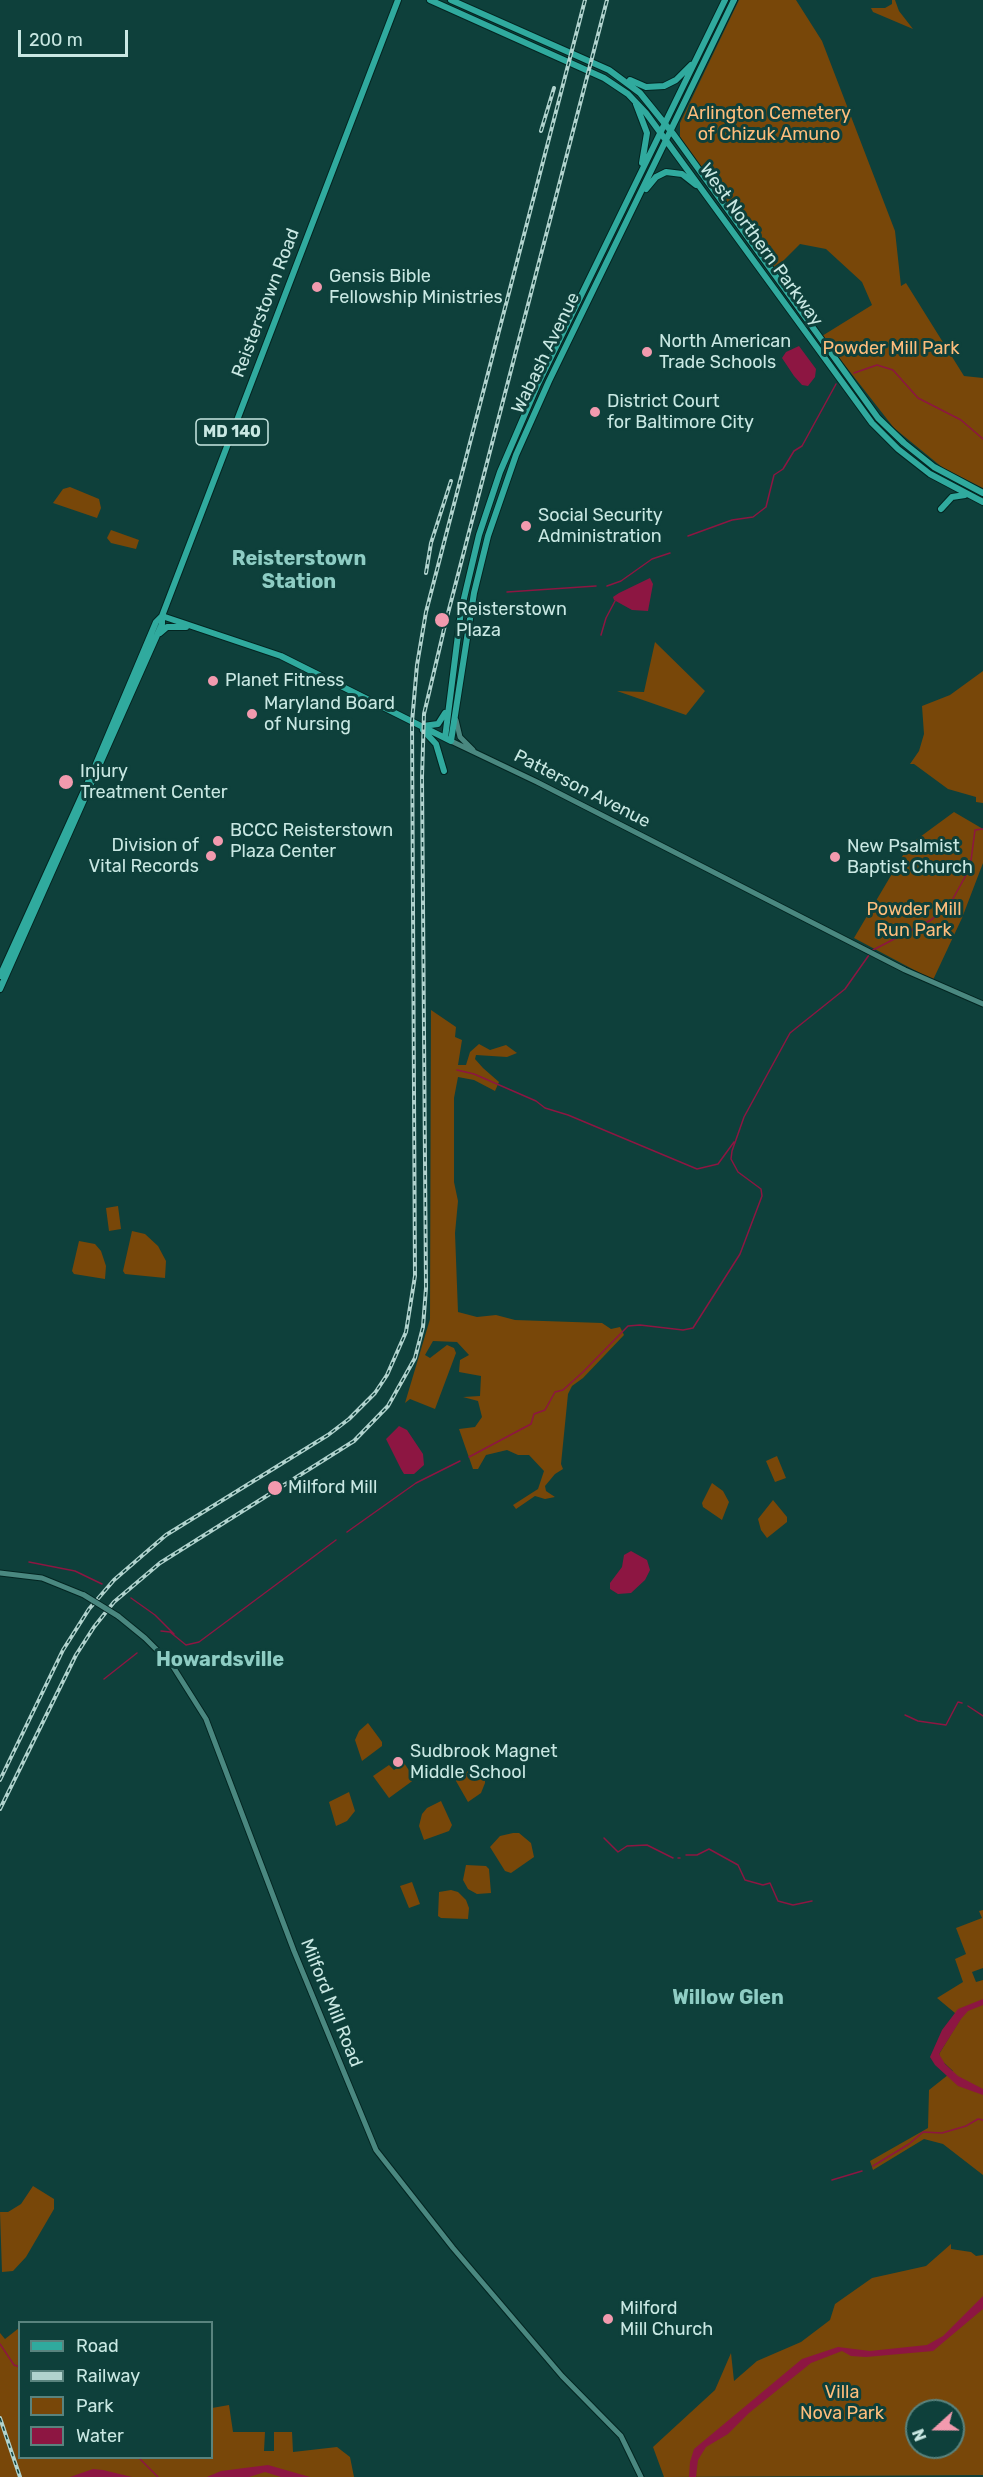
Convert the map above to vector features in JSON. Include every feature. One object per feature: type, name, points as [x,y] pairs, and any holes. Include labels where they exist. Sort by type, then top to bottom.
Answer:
[{"type":"main road","name":"Reisterstown Road","points":[[0,988],[162,624],[162,616],[398,0]]},
{"type":"main road","name":"West Northern Parkway","points":[[430,0],[604,78],[633,98],[706,194],[865,415],[908,458],[944,484],[983,502]]},
{"type":"main road","name":"West Northern Parkway","points":[[451,0],[615,73],[640,93],[671,130],[878,418],[928,463],[983,494]]},
{"type":"main road","name":"Wabash Avenue","points":[[448,740],[467,584],[500,472],[537,386],[725,0]]},
{"type":"main road","name":"Wabash Avenue","points":[[453,698],[474,593],[508,476],[529,423],[734,0]]},
{"type":"main road","points":[[481,23],[486,20],[500,26],[504,24]]},
{"type":"main road","points":[[615,73],[639,85],[657,87],[676,80],[696,60]]},
{"type":"main road","points":[[633,98],[647,133],[639,175]]},
{"type":"main road","points":[[635,204],[653,179],[666,172],[677,172],[686,176],[706,194]]},
{"type":"main road","points":[[941,509],[951,498],[967,495]]},
{"type":"main road","name":"Reisterstown Road","points":[[0,976],[156,622],[162,616]]},
{"type":"main road","name":"Patterson Avenue","points":[[162,616],[287,659],[481,757],[544,785],[864,949],[983,1004]]},
{"type":"main road","points":[[146,661],[165,627],[193,628]]},
{"type":"main road","points":[[415,724],[429,727],[438,724],[453,698]]},
{"type":"main road","points":[[453,698],[457,729],[466,745],[481,757]]},
{"type":"main road","points":[[118,726],[123,708],[121,705]]},
{"type":"main road","points":[[415,724],[436,744],[444,771]]},
{"type":"main road","points":[[62,853],[62,846],[68,831],[66,828]]},
{"type":"main road","name":"Milford Mill Road","points":[[0,1573],[42,1578],[84,1595],[118,1616],[145,1638],[172,1665],[206,1719],[292,1945],[374,2147],[448,2241],[562,2376],[621,2436],[641,2477]]},
{"type":"green space","name":"Arlington Cemetery of Chizuk Amuno","points":[[739,0],[796,0],[822,41],[895,231],[901,286],[906,283],[964,376],[983,378],[983,488],[943,468],[894,428],[822,336],[872,305],[862,282],[826,249],[800,244],[775,269],[680,137],[680,123]]},
{"type":"green space","points":[[892,0],[895,0],[899,11],[913,29],[873,12],[871,8],[885,8],[892,4]]},
{"type":"green space","points":[[70,487],[99,499],[101,508],[97,518],[53,503],[63,489]]},
{"type":"green space","points":[[111,530],[139,540],[136,549],[111,543],[107,538]]},
{"type":"green space","points":[[655,642],[705,691],[686,715],[617,691],[644,692]]},
{"type":"green space","points":[[983,671],[983,803],[976,802],[976,797],[948,789],[914,764],[910,764],[919,751],[924,734],[922,706],[950,695]]},
{"type":"green space","name":"Powder Mill Run Park","points":[[954,812],[983,829],[983,863],[962,918],[933,980],[854,938],[909,845]]},
{"type":"green space","points":[[431,1010],[456,1027],[455,1037],[462,1040],[458,1065],[466,1065],[470,1052],[479,1044],[490,1050],[506,1045],[517,1053],[507,1057],[476,1055],[475,1059],[499,1082],[495,1091],[474,1080],[458,1077],[454,1098],[454,1182],[458,1201],[455,1233],[458,1312],[477,1317],[496,1315],[515,1320],[602,1323],[611,1329],[620,1327],[624,1335],[583,1378],[572,1386],[568,1394],[561,1464],[563,1469],[555,1474],[545,1486],[546,1491],[555,1497],[545,1499],[535,1496],[516,1509],[513,1505],[538,1489],[544,1471],[529,1455],[518,1455],[507,1450],[486,1455],[478,1469],[473,1469],[459,1429],[475,1427],[482,1417],[478,1401],[463,1397],[480,1396],[481,1376],[459,1372],[460,1360],[469,1355],[457,1342],[433,1341],[425,1355],[430,1358],[447,1345],[454,1348],[456,1353],[435,1409],[410,1399],[405,1403],[430,1319]]},
{"type":"green space","points":[[118,1206],[121,1229],[109,1231],[106,1208]]},
{"type":"green space","points":[[132,1231],[145,1234],[158,1246],[166,1261],[165,1278],[125,1274],[123,1271]]},
{"type":"green space","points":[[79,1241],[95,1244],[101,1251],[106,1266],[105,1279],[74,1274],[72,1271]]},
{"type":"green space","points":[[777,1456],[786,1478],[775,1482],[766,1461]]},
{"type":"green space","points":[[712,1483],[723,1491],[729,1502],[722,1520],[703,1507],[702,1503]]},
{"type":"green space","points":[[773,1500],[787,1517],[787,1522],[767,1538],[761,1530],[758,1519]]},
{"type":"green space","points":[[368,1723],[382,1742],[382,1746],[362,1761],[355,1740],[359,1731]]},
{"type":"green space","points":[[404,1763],[415,1779],[389,1798],[373,1776],[389,1765],[394,1770]]},
{"type":"green space","points":[[478,1766],[485,1778],[485,1783],[481,1793],[468,1802],[456,1781],[457,1777]]},
{"type":"green space","points":[[349,1792],[355,1811],[347,1821],[336,1826],[329,1802]]},
{"type":"green space","points":[[441,1801],[452,1825],[449,1831],[424,1840],[419,1826],[422,1814],[427,1808]]},
{"type":"green space","points":[[519,1833],[531,1843],[534,1857],[511,1873],[505,1871],[490,1847],[500,1836]]},
{"type":"green space","points":[[466,1865],[486,1866],[489,1869],[491,1893],[477,1894],[468,1889],[463,1880]]},
{"type":"green space","points":[[412,1882],[420,1904],[409,1908],[400,1886]]},
{"type":"green space","points":[[451,1890],[458,1892],[466,1900],[469,1908],[468,1919],[438,1916],[439,1892]]},
{"type":"green space","points":[[983,1910],[983,1968],[972,1972],[976,1982],[983,1980],[983,2175],[943,2144],[924,2139],[873,2170],[870,2161],[928,2128],[929,2090],[953,2071],[941,2060],[939,2054],[961,2018],[937,1998],[963,1982],[955,1959],[966,1954],[956,1928],[982,1918],[979,1911]]},
{"type":"green space","points":[[33,2186],[54,2199],[54,2209],[26,2257],[13,2271],[2,2272],[0,2212],[8,2212],[21,2204]]},
{"type":"green space","name":"Villa Nova Park","points":[[951,2244],[951,2249],[971,2252],[976,2256],[983,2255],[983,2475],[664,2477],[653,2447],[715,2390],[731,2353],[734,2381],[757,2361],[801,2342],[830,2320],[835,2304],[872,2278],[926,2266]]},
{"type":"green space","points":[[18,2329],[18,2459],[213,2459],[213,2408],[229,2405],[233,2432],[265,2432],[264,2451],[274,2451],[274,2432],[292,2432],[293,2452],[337,2447],[350,2457],[354,2477],[0,2477],[0,2333],[5,2339]]},
{"type":"water","points":[[799,346],[816,369],[815,377],[808,386],[802,385],[782,358],[786,352]]},
{"type":"water","points":[[650,578],[653,584],[648,611],[632,610],[614,600],[613,597],[619,593]]},
{"type":"water","points":[[399,1426],[407,1430],[423,1454],[424,1465],[414,1474],[404,1474],[386,1439]]},
{"type":"water","points":[[631,1551],[647,1560],[650,1570],[645,1580],[631,1593],[618,1594],[610,1589],[610,1583],[622,1567],[624,1555]]},
{"type":"water","points":[[983,1999],[983,2005],[968,2011],[961,2019],[939,2054],[945,2064],[958,2076],[983,2089],[983,2095],[958,2086],[935,2065],[930,2057],[942,2030],[958,2009]]},
{"type":"water","points":[[983,2296],[983,2309],[933,2351],[866,2357],[851,2356],[842,2351],[811,2363],[749,2413],[728,2434],[706,2447],[698,2460],[696,2477],[689,2477],[694,2449],[802,2359],[838,2347],[870,2351],[927,2345],[943,2336]]},
{"type":"water","points":[[268,2465],[310,2477],[281,2477],[265,2472],[249,2477],[207,2477],[221,2471]]},
{"type":"water","points":[[93,2469],[103,2470],[132,2477],[70,2477]]},
{"type":"waterway","points":[[854,373],[877,365],[893,370],[918,398],[961,420],[983,439]]},
{"type":"waterway","points":[[688,536],[732,520],[753,517],[766,507],[774,475],[783,469],[794,451],[802,446],[836,384]]},
{"type":"waterway","points":[[607,586],[621,581],[652,559],[670,553]]},
{"type":"waterway","points":[[507,592],[596,586]]},
{"type":"waterway","points":[[601,635],[606,618],[615,601]]},
{"type":"waterway","points":[[871,951],[931,920],[950,904],[970,868],[975,830],[983,829]]},
{"type":"waterway","points":[[469,1457],[531,1424],[534,1414],[545,1410],[555,1392],[563,1390],[583,1372],[628,1326],[640,1325],[683,1330],[693,1328],[740,1254],[762,1196],[761,1189],[738,1172],[731,1159],[744,1117],[790,1033],[845,989],[869,955]]},
{"type":"waterway","points":[[457,1070],[474,1074],[536,1101],[545,1108],[568,1115],[697,1169],[718,1164],[734,1142]]},
{"type":"waterway","points":[[347,1532],[416,1483],[460,1461]]},
{"type":"waterway","points":[[161,1631],[170,1632],[186,1645],[199,1642],[336,1540]]},
{"type":"waterway","points":[[29,1562],[75,1571],[102,1584]]},
{"type":"waterway","points":[[131,1598],[155,1615],[174,1634]]},
{"type":"waterway","points":[[104,1679],[137,1653]]},
{"type":"waterway","points":[[905,1715],[918,1721],[946,1725],[958,1702],[962,1703]]},
{"type":"waterway","points":[[968,1706],[983,1716]]},
{"type":"waterway","points":[[604,1838],[618,1852],[627,1846],[647,1845],[673,1858]]},
{"type":"waterway","points":[[686,1855],[697,1855],[709,1849],[738,1865],[745,1880],[763,1885],[770,1883],[778,1901],[793,1905],[812,1901]]},
{"type":"waterway","points":[[873,2166],[909,2144],[923,2132],[942,2133],[966,2126],[978,2119],[983,2120]]},
{"type":"waterway","points":[[832,2180],[862,2171]]},
{"type":"waterway","points":[[0,2344],[14,2365],[18,2366]]},
{"type":"waterway","points":[[140,2459],[158,2477]]},
{"type":"railway","points":[[0,1780],[63,1650],[89,1609],[114,1580],[166,1535],[328,1435],[349,1419],[375,1393],[387,1375],[406,1332],[415,1276],[412,722],[417,665],[426,612],[585,0]]},
{"type":"railway","points":[[0,1809],[76,1655],[114,1602],[160,1563],[354,1441],[388,1406],[415,1358],[423,1327],[426,1288],[422,777],[424,714],[607,0]]},
{"type":"railway","points":[[541,131],[554,88]]},
{"type":"railway","points":[[426,573],[431,543],[451,481]]},
{"type":"railway","points":[[0,2418],[20,2477]]},
{"type":"place","name":"Gensis Bible Fellowship Ministries","points":[[317,287]]},
{"type":"place","name":"North American Trade Schools","points":[[647,352]]},
{"type":"place","name":"District Court for Baltimore City","points":[[595,412]]},
{"type":"place","name":"Social Security Administration","points":[[526,526]]},
{"type":"place","name":"Reisterstown Plaza","points":[[442,620]]},
{"type":"place","name":"Planet Fitness","points":[[213,681]]},
{"type":"place","name":"Maryland Board of Nursing","points":[[252,714]]},
{"type":"place","name":"Injury Treatment Center","points":[[66,782]]},
{"type":"place","name":"BCCC Reisterstown Plaza Center","points":[[218,841]]},
{"type":"place","name":"Division of Vital Records","points":[[211,856]]},
{"type":"place","name":"New Psalmist Baptist Church","points":[[835,857]]},
{"type":"place","name":"Milford Mill","points":[[275,1488]]},
{"type":"place","name":"Sudbrook Magnet Middle School","points":[[398,1762]]},
{"type":"place","name":"Milford Mill Church","points":[[608,2319]]},
{"type":"district","name":"Reisterstown Station","points":[[299,570]]},
{"type":"district","name":"Howardsville","points":[[220,1660]]},
{"type":"district","name":"Willow Glen","points":[[728,1998]]},
{"type":"park label","name":"Powder Mill Park","points":[[891,349]]}]
